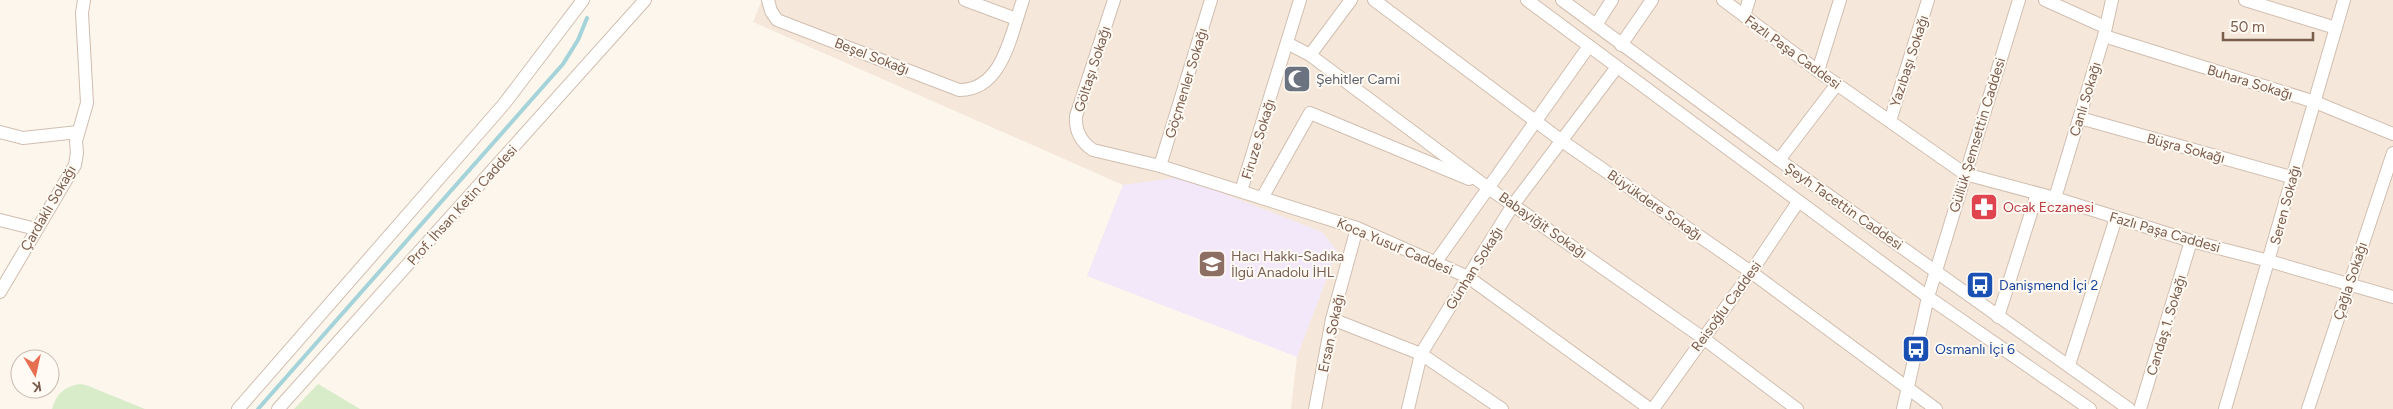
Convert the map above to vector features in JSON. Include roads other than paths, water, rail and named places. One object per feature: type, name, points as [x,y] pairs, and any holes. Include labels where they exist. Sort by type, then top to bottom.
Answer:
[{"type":"street","name":"Çardaklı Sokağı","points":[[0,292],[75,165],[78,132],[87,103],[82,13],[84,0]]},
{"type":"street","points":[[238,409],[343,291],[504,104],[583,0]]},
{"type":"street","points":[[965,0],[1016,20],[1023,0]]},
{"type":"street","name":"Göltaşı Sokağı","points":[[1080,138],[1076,116],[1114,0]]},
{"type":"street","name":"Göçmenler Sokağı","points":[[1160,166],[1211,0]]},
{"type":"street","name":"Firuze Sokağı","points":[[1241,191],[1300,0]]},
{"type":"street","points":[[1310,55],[1350,0]]},
{"type":"street","name":"Büyükdere Sokağı","points":[[1374,0],[1562,141],[1751,272],[1936,409]]},
{"type":"street","name":"Şeyh Tacettin Caddesi","points":[[1527,0],[1928,297],[2090,409]]},
{"type":"street","name":"Şeyh Tacettin Caddesi","points":[[1562,0],[1779,160],[2129,409]]},
{"type":"street","points":[[1596,25],[1612,0]]},
{"type":"street","points":[[1621,45],[1652,0]]},
{"type":"street","name":"Fazlı Paşa Caddesi","points":[[1723,0],[1818,71],[1965,174],[2055,198],[2191,241],[2269,260],[2393,297]]},
{"type":"street","points":[[1744,16],[1749,0]]},
{"type":"street","points":[[1818,71],[1840,0]]},
{"type":"street","name":"Yazıbaşı Sokağı","points":[[1890,121],[1928,0]]},
{"type":"street","name":"Güllük Şemsettin Caddesi","points":[[1903,409],[1928,297],[2019,0]]},
{"type":"street","name":"Buhara Sokağı","points":[[2045,0],[2104,32],[2315,102],[2393,134]]},
{"type":"street","name":"Canlı Sokağı","points":[[2055,198],[2080,118],[2112,0]]},
{"type":"street","points":[[2245,0],[2336,28]]},
{"type":"street","name":"Seren Sokağı","points":[[2224,409],[2344,0]]},
{"type":"street","name":"Prof. İhsan Ketin Caddesi","points":[[278,409],[639,2]]},
{"type":"street","name":"Beşel Sokağı","points":[[769,6],[777,20],[959,90],[978,88],[986,82],[1002,61],[1016,20]]},
{"type":"street","name":"Babayiğit Sokağı","points":[[1288,43],[1310,55],[1488,187],[1703,338],[1797,409]]},
{"type":"street","points":[[1435,263],[1590,46]]},
{"type":"street","name":"Günhan Sokağı","points":[[1408,409],[1421,354],[1513,205],[1616,67]]},
{"type":"street","points":[[1779,160],[1837,84]]},
{"type":"street","points":[[1262,198],[1310,113],[1488,187]]},
{"type":"street","name":"Büşra Sokağı","points":[[2080,118],[2292,177]]},
{"type":"street","points":[[0,132],[23,138],[78,132]]},
{"type":"street","name":"Koca Yusuf Caddesi","points":[[1080,138],[1093,150],[1160,166],[1356,228],[1468,278],[1651,409]]},
{"type":"street","name":"Çağla Sokağı","points":[[2308,409],[2393,153]]},
{"type":"street","points":[[1998,317],[2037,194]]},
{"type":"street","name":"Reisoğlu Caddesi","points":[[1651,409],[1751,272],[1798,202]]},
{"type":"street","points":[[2069,365],[2116,218]]},
{"type":"street","points":[[0,220],[36,229]]},
{"type":"street","name":"Ersan Sokağı","points":[[1314,409],[1332,319],[1356,228]]},
{"type":"street","name":"Candaş 1. Sokağı","points":[[2140,409],[2191,241]]},
{"type":"street","points":[[1332,319],[1421,354],[1486,404],[1502,409]]},
{"type":"waterway","points":[[258,409],[563,64],[578,40],[587,18]]},
{"type":"place","name":"Şehitler Cami","points":[[1297,79]]},
{"type":"place","name":"Ocak Eczanesi","points":[[1984,207]]},
{"type":"place","name":"Hacı Hakkı-Sadıka İlgü Anadolu İHL","points":[[1212,264]]},
{"type":"place","name":"Danişmend İçi 2","points":[[1980,285]]},
{"type":"place","name":"Osmanlı İçi 6","points":[[1916,349]]}]
